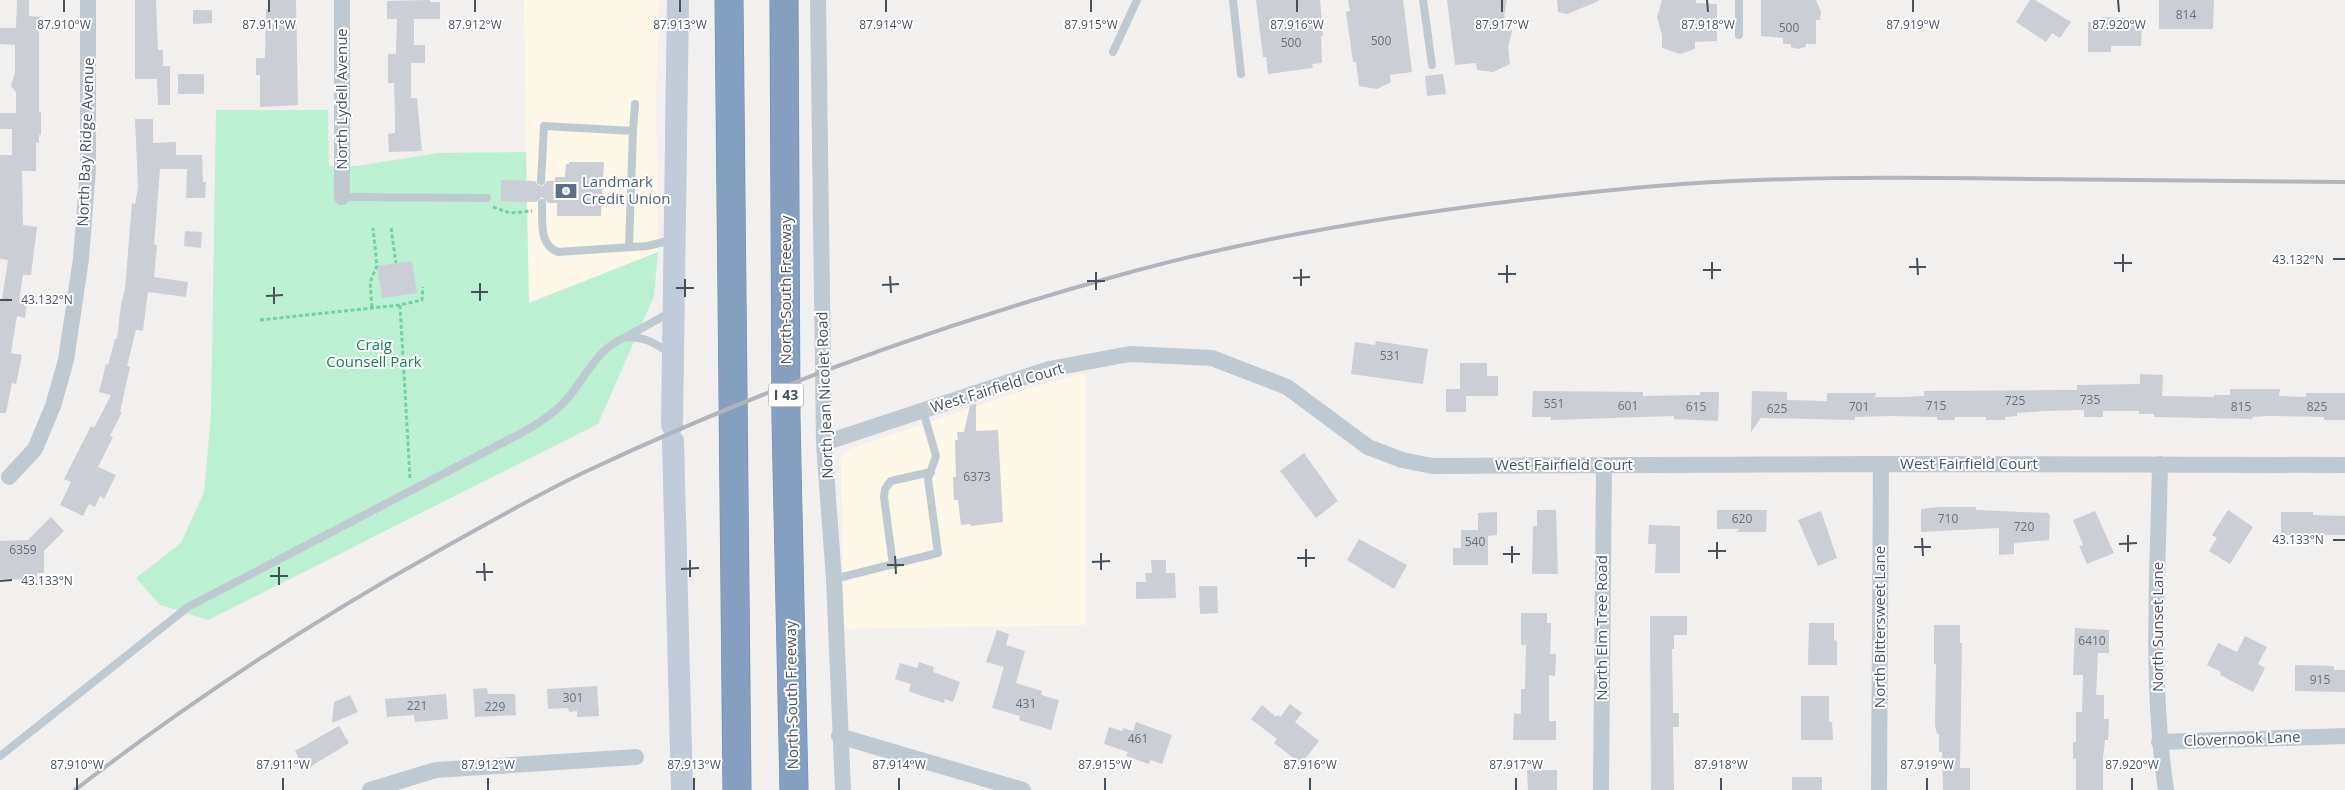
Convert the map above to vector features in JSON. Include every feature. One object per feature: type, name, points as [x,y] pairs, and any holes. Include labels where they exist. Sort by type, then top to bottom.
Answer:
[{"type":"highway","points":[[729,0],[737,790]]},
{"type":"highway","name":"North-South Freeway","points":[[784,0],[786,419],[794,790]]},
{"type":"main road","points":[[678,0],[672,433],[682,790]]},
{"type":"street","name":"North Bay Ridge Avenue","points":[[9,477],[35,448],[53,406],[66,360],[81,259],[88,169],[88,0]]},
{"type":"street","name":"North Lydell Avenue","points":[[342,0],[342,197]]},
{"type":"street","name":"North Jean Nicolet Road","points":[[818,0],[824,443],[834,579],[839,736],[843,790]]},
{"type":"street","name":"West Fairfield Court","points":[[824,443],[1049,369],[1130,354],[1212,358],[1287,387],[1368,447],[1402,460],[1432,466],[1881,464],[2345,465]]},
{"type":"street","name":"North Bittersweet Lane","points":[[1879,790],[1881,464]]},
{"type":"street","name":"North Sunset Lane","points":[[2160,464],[2159,742],[2166,790]]},
{"type":"street","name":"North Elm Tree Road","points":[[1601,790],[1604,466]]},
{"type":"street","name":"Clovernook Lane","points":[[2159,742],[2325,735],[2345,736]]},
{"type":"street","points":[[839,736],[1023,790]]},
{"type":"street","points":[[370,790],[436,770],[636,757]]},
{"type":"lane","points":[[1113,52],[1137,0]]},
{"type":"lane","points":[[1233,0],[1242,74]]},
{"type":"lane","points":[[1424,0],[1432,65]]},
{"type":"lane","points":[[1739,0],[1739,35]]},
{"type":"lane","points":[[629,247],[635,104]]},
{"type":"lane","points":[[541,181],[544,126],[633,131]]},
{"type":"lane","points":[[342,197],[487,198]]},
{"type":"lane","points":[[542,203],[544,243],[549,248],[568,253],[629,247],[674,239]]},
{"type":"lane","points":[[0,756],[188,607],[545,419],[568,398],[598,358],[610,346],[673,311]]},
{"type":"lane","points":[[626,337],[640,337],[651,340],[672,355]]},
{"type":"lane","points":[[834,579],[938,553],[928,480],[936,456],[923,410]]},
{"type":"lane","points":[[892,564],[884,497],[886,489],[891,481],[931,472]]},
{"type":"path","points":[[487,198],[494,209],[510,213],[531,212],[542,203]]},
{"type":"path","points":[[372,307],[370,282],[377,266],[373,228]]},
{"type":"path","points":[[391,228],[396,263]]},
{"type":"path","points":[[260,320],[400,305],[422,300],[423,287]]},
{"type":"path","points":[[400,305],[411,491]]},
{"type":"shaded area","points":[[524,0],[659,0],[656,99],[658,252],[528,303]]},
{"type":"shaded area","points":[[1085,373],[1085,625],[844,629],[841,462],[843,455],[850,449],[1037,386]]},
{"type":"green space","name":"Craig Counsell Park","points":[[216,110],[328,110],[329,166],[357,166],[438,153],[526,152],[529,303],[658,252],[654,296],[598,424],[208,620],[160,605],[136,578],[181,543],[204,492],[211,415]]},
{"type":"building","points":[[17,0],[29,0],[29,16],[39,17],[39,112],[41,112],[41,135],[39,135],[39,143],[36,143],[36,171],[22,171],[23,225],[37,227],[31,275],[23,275],[19,301],[27,302],[25,318],[17,316],[11,353],[22,355],[16,384],[12,383],[6,413],[0,413],[0,299],[2,299],[8,260],[0,259],[0,155],[12,155],[12,129],[0,129],[0,113],[16,113],[16,92],[11,86],[15,72],[15,45],[0,44],[0,28],[16,28]]},
{"type":"building","points":[[135,0],[156,0],[158,50],[163,50],[163,66],[170,66],[170,105],[158,105],[157,79],[135,79]]},
{"type":"building","points":[[269,0],[296,0],[298,105],[260,107],[260,75],[256,75],[256,58],[265,58],[266,9],[269,9]]},
{"type":"building","points":[[430,0],[430,2],[440,2],[440,19],[414,19],[414,45],[425,45],[425,63],[411,63],[411,98],[417,98],[422,151],[389,152],[388,134],[395,133],[395,115],[394,83],[388,83],[388,54],[396,54],[397,19],[387,19],[387,1]]},
{"type":"building","points":[[1256,0],[1320,0],[1323,36],[1321,36],[1322,63],[1312,64],[1313,68],[1268,74],[1266,57],[1263,57]]},
{"type":"building","points":[[1348,0],[1403,0],[1412,72],[1390,75],[1391,82],[1377,89],[1359,86],[1356,62],[1353,62],[1346,12],[1350,11]]},
{"type":"building","points":[[1447,0],[1507,0],[1504,16],[1512,31],[1508,48],[1510,64],[1493,72],[1477,70],[1476,63],[1455,65]]},
{"type":"building","points":[[1557,0],[1599,1],[1567,14],[1558,12]]},
{"type":"building","points":[[1662,0],[1696,0],[1696,3],[1717,4],[1717,41],[1695,42],[1695,49],[1680,54],[1662,48],[1662,35],[1657,17]]},
{"type":"building","points":[[1761,0],[1816,0],[1821,12],[1820,20],[1816,20],[1816,44],[1806,44],[1806,47],[1798,49],[1791,47],[1791,44],[1783,44],[1783,38],[1761,36]]},
{"type":"building","points":[[2030,0],[2035,0],[2071,22],[2060,38],[2052,33],[2046,42],[2016,22]]},
{"type":"building","points":[[2159,0],[2214,0],[2213,29],[2159,29]]},
{"type":"building","points":[[193,10],[212,10],[212,23],[193,24]]},
{"type":"building","points":[[2101,17],[2124,18],[2124,22],[2142,22],[2141,46],[2111,46],[2111,52],[2088,52],[2088,22],[2102,22]]},
{"type":"building","points":[[178,74],[204,74],[204,94],[178,94]]},
{"type":"building","points":[[1443,74],[1446,94],[1427,96],[1425,76]]},
{"type":"building","points":[[135,119],[153,119],[153,143],[176,142],[176,155],[202,155],[203,182],[206,182],[205,198],[186,198],[187,169],[160,169],[154,245],[157,245],[154,277],[188,282],[186,297],[148,292],[143,331],[136,330],[127,366],[130,367],[120,412],[122,412],[110,436],[113,437],[98,467],[116,475],[104,499],[100,496],[95,507],[89,504],[83,516],[60,505],[71,482],[64,479],[91,426],[94,428],[111,395],[99,392],[106,364],[108,365],[115,339],[117,339],[121,304],[125,289],[132,203],[135,204],[138,187]]},
{"type":"building","name":"Landmark Credit Union","points":[[569,162],[604,162],[601,216],[557,216],[557,203],[548,203],[542,197],[536,202],[501,201],[501,180],[535,181],[538,185],[543,186],[547,181],[555,181],[555,177],[565,177],[566,164],[569,164]]},
{"type":"building","points":[[185,231],[202,232],[201,248],[184,246]]},
{"type":"building","points":[[412,261],[417,293],[382,298],[377,266]]},
{"type":"building","points":[[1376,341],[1428,349],[1423,384],[1351,374],[1355,342],[1375,345]]},
{"type":"building","points":[[1460,363],[1487,363],[1487,376],[1498,376],[1498,396],[1466,396],[1466,412],[1446,412],[1446,389],[1460,389]]},
{"type":"building","points":[[2140,374],[2163,375],[2162,396],[2214,397],[2214,395],[2230,395],[2230,389],[2280,389],[2279,396],[2306,397],[2306,393],[2345,393],[2345,420],[2324,420],[2324,417],[2269,416],[2252,417],[2253,419],[2154,417],[2154,414],[2139,414],[2139,411],[2103,411],[2103,417],[2084,417],[2084,410],[2017,413],[2017,416],[2005,417],[2005,420],[1986,420],[1986,417],[1955,417],[1955,420],[1937,420],[1937,417],[1891,416],[1855,417],[1855,420],[1761,418],[1751,432],[1752,391],[1787,392],[1787,400],[1827,401],[1827,393],[1876,393],[1875,397],[1906,397],[1924,396],[1924,391],[2077,390],[2077,385],[2140,384]]},
{"type":"building","points":[[1533,391],[1643,392],[1643,396],[1700,395],[1700,392],[1719,392],[1718,421],[1674,419],[1674,416],[1551,420],[1551,417],[1532,417]]},
{"type":"building","points":[[976,404],[976,431],[998,430],[1003,522],[971,526],[970,524],[961,525],[958,500],[954,500],[953,477],[956,477],[955,441],[958,439],[957,432],[964,432],[970,405]]},
{"type":"building","points":[[1304,453],[1338,501],[1316,518],[1280,471]]},
{"type":"building","points":[[1976,507],[1976,510],[2048,513],[2050,515],[2049,540],[2014,543],[2014,554],[1999,555],[1999,528],[1921,532],[1921,509]]},
{"type":"building","points":[[1537,510],[1556,510],[1558,574],[1532,574],[1533,526],[1537,526]]},
{"type":"building","points":[[1717,510],[1767,510],[1766,532],[1736,532],[1740,529],[1717,529]]},
{"type":"building","points":[[2228,510],[2253,527],[2230,564],[2209,551],[2217,538],[2212,535]]},
{"type":"building","points":[[1821,511],[1837,558],[1818,566],[1798,520]]},
{"type":"building","points":[[2095,511],[2114,553],[2087,564],[2079,546],[2083,545],[2073,520]]},
{"type":"building","points":[[1497,512],[1497,535],[1488,536],[1488,565],[1453,565],[1453,548],[1461,548],[1461,530],[1478,530],[1478,513]]},
{"type":"building","points":[[2281,512],[2313,512],[2313,515],[2345,516],[2345,535],[2281,535]]},
{"type":"building","points":[[51,517],[64,531],[44,551],[44,573],[37,573],[37,580],[0,579],[0,541],[28,540]]},
{"type":"building","points":[[1649,525],[1680,526],[1680,573],[1655,573],[1656,544],[1648,544]]},
{"type":"building","points":[[1359,539],[1407,565],[1394,589],[1347,560]]},
{"type":"building","points":[[1151,560],[1166,560],[1166,573],[1175,573],[1176,598],[1136,599],[1136,582],[1146,582],[1145,573],[1152,573]]},
{"type":"building","points":[[1199,586],[1217,586],[1218,613],[1200,614]]},
{"type":"building","points":[[1521,613],[1547,613],[1547,623],[1551,623],[1550,654],[1556,654],[1555,676],[1549,675],[1549,721],[1556,721],[1556,740],[1513,740],[1514,713],[1521,714],[1521,689],[1525,689],[1526,645],[1521,645]]},
{"type":"building","points":[[1650,616],[1687,616],[1687,635],[1674,635],[1674,649],[1672,649],[1673,713],[1679,713],[1679,727],[1673,727],[1674,790],[1651,790]]},
{"type":"building","points":[[1809,623],[1834,623],[1834,640],[1837,641],[1837,665],[1808,665]]},
{"type":"building","points":[[1934,625],[1960,625],[1960,643],[1962,643],[1960,768],[1970,768],[1970,790],[1943,790],[1942,752],[1939,752],[1939,734],[1937,734],[1935,725],[1936,664],[1934,664]]},
{"type":"building","points":[[2075,628],[2109,630],[2109,653],[2098,653],[2096,695],[2104,695],[2104,719],[2109,719],[2108,740],[2105,740],[2103,758],[2103,790],[2076,790],[2076,759],[2073,759],[2073,742],[2076,742],[2076,712],[2082,712],[2083,675],[2073,675]]},
{"type":"building","points":[[997,630],[1009,634],[1006,645],[1025,651],[1016,683],[1042,691],[1041,695],[1059,700],[1051,730],[1019,720],[1020,716],[992,708],[1004,667],[986,662]]},
{"type":"building","points":[[2245,636],[2267,647],[2258,664],[2265,668],[2253,692],[2220,675],[2221,672],[2207,665],[2218,643],[2237,652]]},
{"type":"building","points":[[919,662],[934,667],[933,672],[960,682],[953,702],[945,699],[944,703],[913,693],[909,691],[911,684],[895,679],[900,663],[917,668]]},
{"type":"building","points":[[2295,665],[2334,666],[2334,670],[2345,670],[2345,692],[2295,691]]},
{"type":"building","points":[[597,686],[599,716],[577,717],[577,711],[569,712],[568,708],[548,709],[547,689]]},
{"type":"building","points":[[487,688],[488,694],[515,694],[516,715],[475,717],[473,689]]},
{"type":"building","points":[[446,694],[448,719],[415,722],[414,715],[387,717],[385,699]]},
{"type":"building","points":[[350,695],[358,712],[332,723],[334,702]]},
{"type":"building","points":[[1801,696],[1829,696],[1829,722],[1832,722],[1833,740],[1801,740]]},
{"type":"building","points":[[1290,704],[1302,713],[1295,722],[1319,741],[1301,764],[1274,743],[1277,739],[1251,719],[1262,705],[1276,717],[1278,715],[1280,717]]},
{"type":"building","points":[[1136,722],[1172,735],[1162,764],[1150,760],[1149,764],[1126,756],[1128,752],[1104,744],[1109,727],[1122,731],[1123,728],[1133,731]]},
{"type":"building","points":[[339,726],[349,743],[305,770],[295,751]]},
{"type":"building","points":[[1527,770],[1557,770],[1557,790],[1528,790]]},
{"type":"building","points":[[1792,777],[1822,777],[1822,790],[1792,790]]},
{"type":"railway","points":[[75,790],[162,725],[298,634],[438,551],[568,480],[717,414],[849,362],[984,315],[1183,258],[1314,231],[1447,209],[1579,193],[1692,183],[1886,178],[2345,182]]},
{"type":"place","name":"Landmark Credit Union","points":[[566,191]]}]
